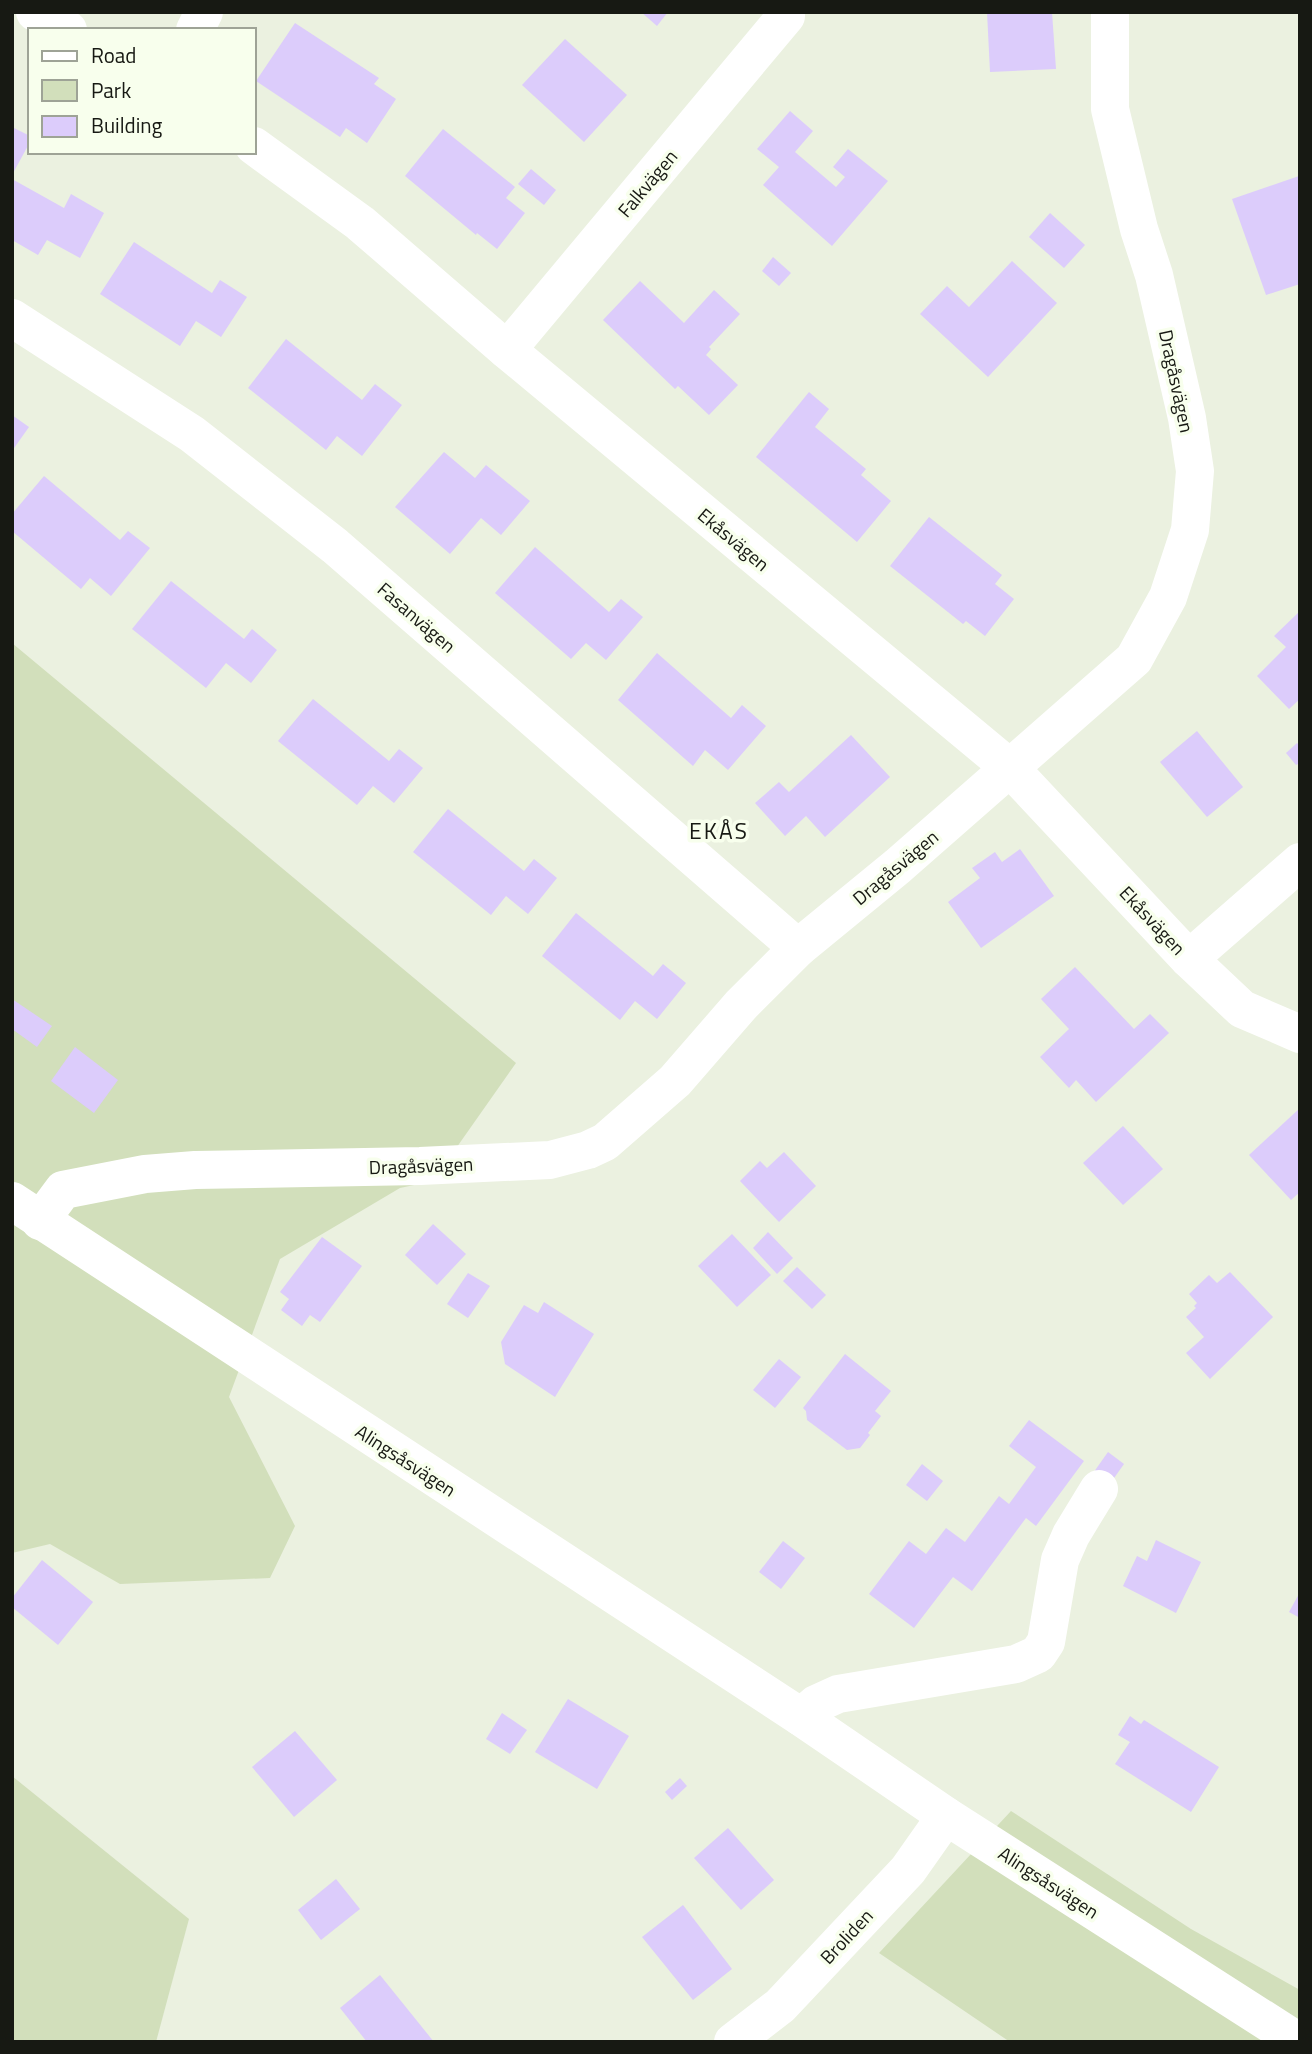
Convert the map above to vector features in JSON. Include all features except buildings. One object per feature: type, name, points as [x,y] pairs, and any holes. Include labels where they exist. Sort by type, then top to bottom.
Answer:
[{"type":"street","points":[[35,12],[64,28]]},
{"type":"street","points":[[196,28],[204,12]]},
{"type":"street","name":"Dragåsvägen","points":[[26,1211],[63,1190],[145,1174],[246,1168],[420,1166],[550,1160],[588,1150],[605,1142],[675,1081],[741,1005],[798,948],[898,866],[1134,659],[1168,597],[1190,530],[1195,471],[1154,275],[1139,229],[1111,109],[1110,12]]},
{"type":"street","name":"Falkvägen","points":[[507,350],[786,16]]},
{"type":"street","name":"Ekåsvägen","points":[[256,147],[360,223],[507,350],[1010,768],[1189,959],[1242,1009],[1300,1034]]},
{"type":"street","name":"Fasanvägen","points":[[12,318],[192,433],[335,546],[798,948]]},
{"type":"street","name":"Ekåsvägen","points":[[1189,959],[1300,862]]},
{"type":"street","name":"Alingsåsvägen","points":[[26,1211],[802,1717],[946,1816],[1299,2042]]},
{"type":"street","points":[[802,1717],[816,1704],[838,1694],[1016,1664],[1038,1654],[1046,1642],[1060,1560],[1098,1489]]},
{"type":"street","name":"Broliden","points":[[733,2042],[780,2006],[908,1870],[946,1816]]},
{"type":"green space","points":[[12,643],[516,1063],[433,1181],[400,1188],[280,1259],[229,1397],[295,1526],[270,1578],[120,1584],[50,1544],[12,1553]]},
{"type":"green space","points":[[12,1776],[189,1919],[156,2042],[12,2042]]},
{"type":"green space","points":[[1011,1811],[1191,1929],[1300,1990],[1300,2042],[1010,2042],[879,1953]]},
{"type":"district","name":"EKÅS","points":[[719,830]]}]
